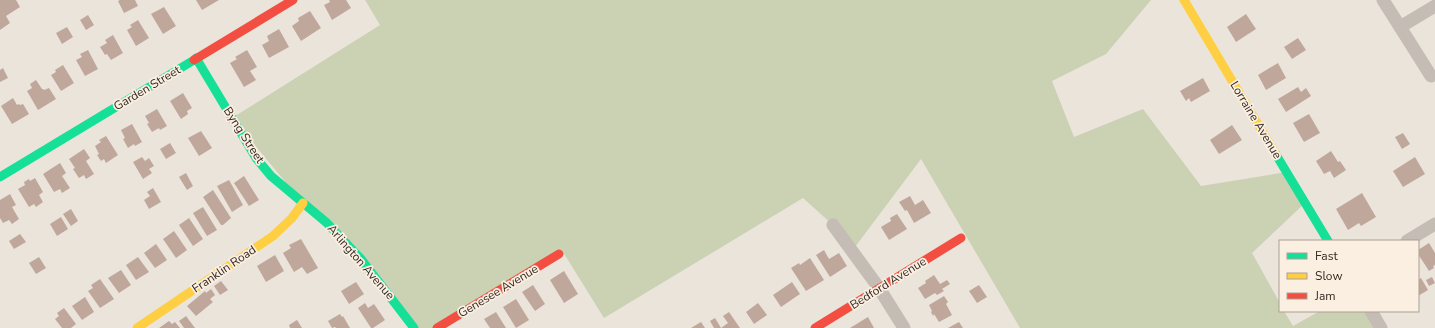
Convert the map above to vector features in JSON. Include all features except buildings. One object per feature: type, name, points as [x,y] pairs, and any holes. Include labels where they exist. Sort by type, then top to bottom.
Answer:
[{"type":"street","name":"Garden Street","points":[[0,177],[293,0]]},
{"type":"street","name":"Lorraine Avenue","points":[[1184,0],[1327,240]]},
{"type":"street","points":[[1383,0],[1431,76]]},
{"type":"street","points":[[1400,27],[1435,6]]},
{"type":"street","name":"Byng Street","points":[[196,58],[256,158],[271,176],[303,202]]},
{"type":"street","name":"Franklin Road","points":[[137,328],[272,236],[292,218],[303,202]]},
{"type":"street","name":"Arlington Avenue","points":[[303,202],[327,223],[361,260],[396,302],[414,328]]},
{"type":"street","points":[[1409,240],[1435,224]]},
{"type":"street","points":[[832,225],[879,288],[904,328]]},
{"type":"street","name":"Bedford Avenue","points":[[815,328],[960,238]]},
{"type":"street","name":"Genesee Avenue","points":[[437,328],[559,254]]},
{"type":"street","points":[[1372,312],[1382,328]]},
{"type":"green space","points":[[365,0],[1151,0],[1106,54],[1052,81],[1074,137],[1143,109],[1201,186],[1287,172],[1305,203],[1252,253],[1279,301],[1279,312],[1285,312],[1293,326],[1318,312],[1372,312],[1382,328],[1020,328],[921,159],[852,251],[833,225],[803,198],[604,318],[563,252],[437,328],[414,328],[303,203],[232,118],[380,25]]},
{"type":"traffic: fast","points":[[196,58],[256,158],[271,176],[327,223],[361,259],[414,328]]},
{"type":"traffic: fast","points":[[0,177],[194,60]]},
{"type":"traffic: fast","points":[[1275,153],[1327,240]]},
{"type":"traffic: slow","points":[[1184,0],[1275,153]]},
{"type":"traffic: slow","points":[[137,328],[273,236],[292,218],[303,203]]},
{"type":"traffic: jam","points":[[194,60],[293,0]]},
{"type":"traffic: jam","points":[[815,328],[961,238]]},
{"type":"traffic: jam","points":[[437,328],[559,254]]}]
